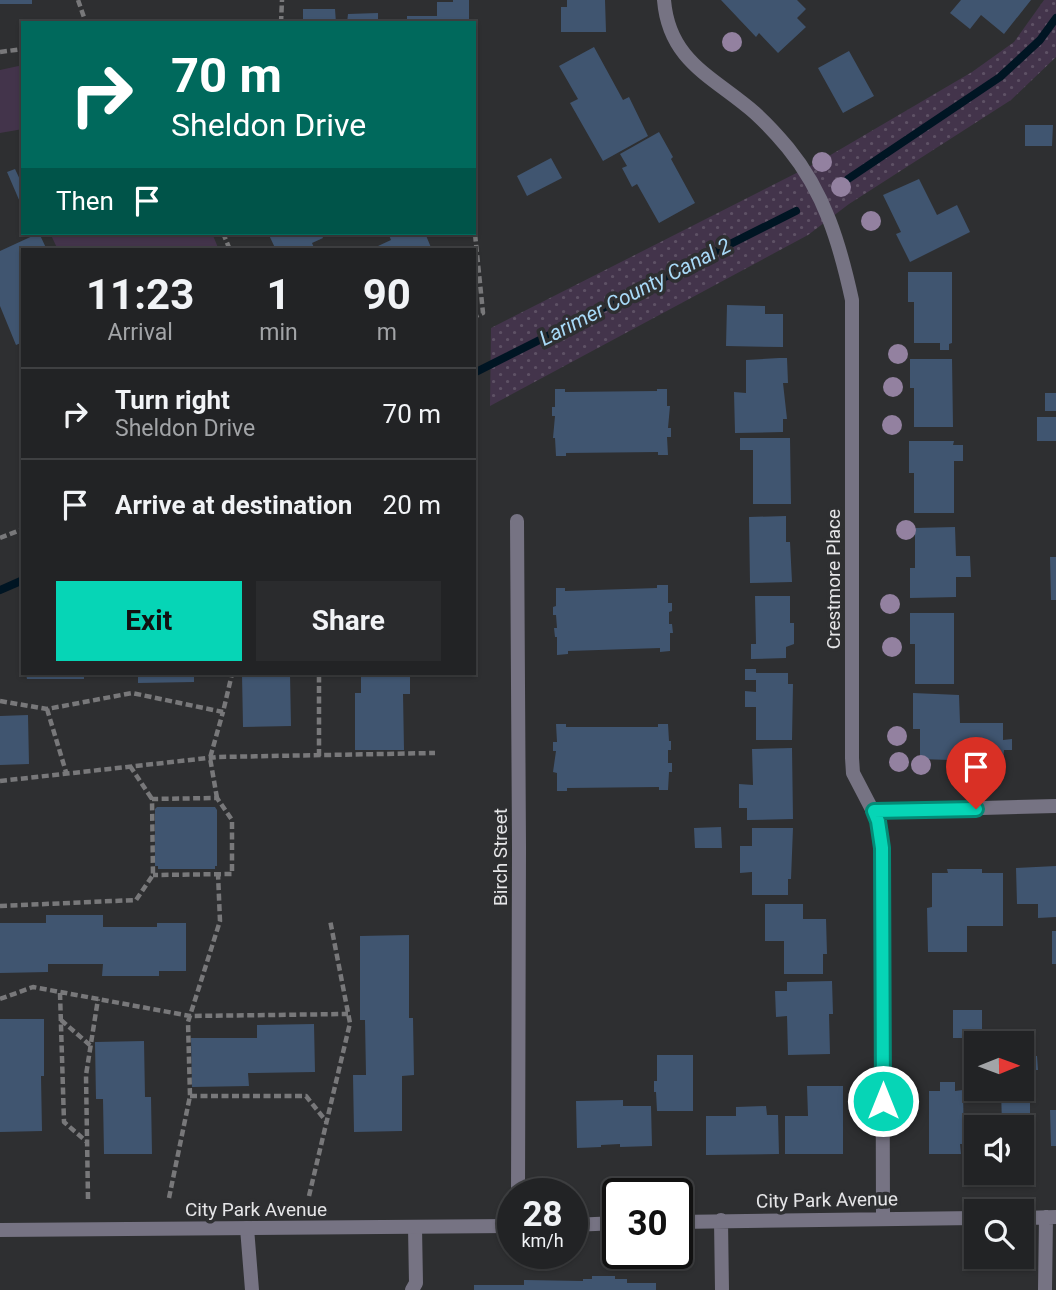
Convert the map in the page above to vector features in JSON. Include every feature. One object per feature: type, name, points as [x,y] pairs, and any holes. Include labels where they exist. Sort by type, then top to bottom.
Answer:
[{"type":"street","name":"Crestmore Place","points":[[664,0],[669,23],[681,51],[701,73],[754,113],[790,150],[817,193],[840,244],[852,300],[852,758],[853,773],[878,821],[882,848],[884,1218]]},
{"type":"street","name":"Birch Street","points":[[517,521],[517,1178]]},
{"type":"street","points":[[874,811],[1056,806]]},
{"type":"street","points":[[1045,1290],[1051,1217]]},
{"type":"street","name":"City Park Avenue","points":[[693,1221],[964,1218]]},
{"type":"street","points":[[721,1220],[722,1290]]},
{"type":"street","name":"City Park Avenue","points":[[0,1230],[497,1226]]},
{"type":"street","points":[[412,1290],[416,1283],[415,1227]]},
{"type":"street","points":[[247,1228],[253,1290]]},
{"type":"path","points":[[78,0],[85,21]]},
{"type":"path","points":[[281,21],[282,0]]},
{"type":"path","points":[[0,52],[21,49]]},
{"type":"path","points":[[475,235],[483,313],[476,316]]},
{"type":"path","points":[[0,538],[21,530]]},
{"type":"path","points":[[153,875],[232,874],[232,820],[217,798],[211,758],[232,675]]},
{"type":"path","points":[[319,675],[319,756]]},
{"type":"path","points":[[0,701],[47,709],[132,693],[223,712]]},
{"type":"path","points":[[47,709],[65,772]]},
{"type":"path","points":[[0,780],[211,758],[435,753]]},
{"type":"path","points":[[0,906],[136,900],[153,875],[152,799],[130,766]]},
{"type":"path","points":[[152,799],[217,798]]},
{"type":"path","points":[[169,1198],[190,1096],[188,1022],[220,920],[218,874]]},
{"type":"path","points":[[309,1196],[350,1023],[330,920]]},
{"type":"path","points":[[0,999],[33,987],[190,1016],[348,1014]]},
{"type":"path","points":[[60,993],[64,1122],[88,1143]]},
{"type":"path","points":[[88,1199],[86,1075],[98,999]]},
{"type":"path","points":[[61,1020],[91,1046]]},
{"type":"path","points":[[190,1096],[306,1096],[327,1122]]},
{"type":"shaded area","points":[[1044,0],[1056,0],[1056,57],[1011,100],[849,204],[808,235],[490,406],[491,328],[822,160],[972,72],[1014,42]]},
{"type":"shaded area","points":[[21,65],[21,129],[0,133],[0,70]]},
{"type":"shaded area","points":[[51,235],[213,235],[218,248],[57,248]]},
{"type":"building","points":[[0,0],[32,0],[32,4],[0,4]]},
{"type":"building","points":[[469,0],[469,21],[407,21],[407,16],[437,16],[437,2]]},
{"type":"building","points":[[567,0],[605,0],[606,32],[561,32],[561,7],[567,7]]},
{"type":"building","points":[[721,0],[797,0],[806,9],[797,18],[806,27],[778,53],[759,33],[756,37]]},
{"type":"building","points":[[961,0],[1031,0],[1004,34],[981,15],[970,29],[950,13]]},
{"type":"building","points":[[303,9],[335,9],[336,21],[303,21]]},
{"type":"building","points":[[378,13],[378,21],[347,21],[348,14]]},
{"type":"building","points":[[594,47],[623,100],[629,97],[648,136],[603,161],[570,103],[578,99],[559,66]]},
{"type":"building","points":[[849,51],[874,96],[843,113],[818,68]]},
{"type":"building","points":[[1025,125],[1053,125],[1052,146],[1025,146]]},
{"type":"building","points":[[659,132],[695,203],[659,223],[637,184],[632,187],[622,168],[627,166],[620,154]]},
{"type":"building","points":[[551,158],[562,178],[527,196],[517,176]]},
{"type":"building","points":[[15,169],[21,182],[21,204],[7,172]]},
{"type":"building","points":[[919,179],[937,215],[957,205],[970,232],[910,262],[896,234],[901,232],[883,195]]},
{"type":"building","points":[[35,235],[40,235],[46,248],[21,248],[21,343],[16,345],[0,306],[0,251]]},
{"type":"building","points":[[269,235],[322,235],[323,238],[312,243],[314,248],[275,248]]},
{"type":"building","points":[[389,235],[426,235],[431,248],[379,248],[378,246],[391,240]]},
{"type":"building","points":[[908,272],[952,272],[952,343],[949,344],[949,350],[940,350],[940,343],[914,343],[914,302],[908,302]]},
{"type":"building","points":[[727,305],[765,306],[765,314],[783,314],[783,347],[726,346]]},
{"type":"building","points":[[787,358],[788,383],[783,383],[787,419],[783,419],[783,432],[735,433],[734,392],[746,393],[746,360]]},
{"type":"building","points":[[910,359],[952,359],[953,427],[914,427],[914,388],[910,388]]},
{"type":"building","points":[[555,389],[565,389],[565,392],[667,389],[667,406],[670,406],[668,428],[671,428],[671,437],[667,437],[668,455],[658,455],[658,452],[566,453],[566,456],[556,456],[553,438],[555,416],[552,416]]},
{"type":"building","points":[[1045,393],[1056,393],[1056,411],[1045,411]]},
{"type":"building","points":[[1037,417],[1056,417],[1056,441],[1037,441]]},
{"type":"building","points":[[740,438],[790,438],[791,504],[753,504],[753,450],[740,450]]},
{"type":"building","points":[[909,441],[954,441],[953,445],[963,445],[963,461],[954,461],[954,513],[914,513],[914,473],[909,473]]},
{"type":"building","points":[[786,516],[786,542],[790,542],[792,582],[750,583],[749,517]]},
{"type":"building","points":[[955,527],[956,556],[970,556],[971,577],[956,577],[956,597],[910,598],[910,568],[915,568],[915,528]]},
{"type":"building","points":[[1050,557],[1056,557],[1056,600],[1051,600]]},
{"type":"building","points":[[657,585],[668,585],[668,603],[672,603],[672,611],[669,612],[669,624],[672,624],[673,633],[670,633],[670,651],[660,652],[660,648],[568,651],[568,654],[557,655],[554,628],[557,628],[556,615],[553,615],[556,588],[565,588],[565,591],[657,588]]},
{"type":"building","points":[[755,596],[790,596],[790,623],[794,623],[794,644],[786,647],[786,658],[751,659],[751,644],[756,644]]},
{"type":"building","points":[[910,613],[954,613],[954,684],[915,684],[915,644],[910,644]]},
{"type":"building","points":[[745,669],[756,669],[756,673],[788,673],[788,684],[793,684],[792,740],[756,740],[756,707],[745,707],[745,691],[756,692],[756,680],[745,680]]},
{"type":"building","points":[[26,675],[84,675],[84,679],[27,679]]},
{"type":"building","points":[[138,675],[194,675],[194,682],[138,683]]},
{"type":"building","points":[[242,675],[290,675],[291,726],[243,727]]},
{"type":"building","points":[[361,675],[410,675],[410,694],[403,694],[404,750],[355,750],[355,693],[361,693]]},
{"type":"building","points":[[913,693],[959,695],[960,723],[1003,723],[1003,740],[1012,739],[1012,750],[1004,750],[1003,761],[950,764],[950,760],[920,759],[920,729],[913,729]]},
{"type":"building","points":[[28,715],[29,764],[0,765],[0,716]]},
{"type":"building","points":[[556,724],[566,724],[566,727],[658,727],[658,724],[668,724],[671,750],[668,750],[668,763],[672,763],[672,772],[669,772],[668,790],[659,790],[659,787],[567,788],[567,791],[557,791],[557,773],[553,772],[556,751],[553,751],[553,742],[557,742]]},
{"type":"building","points":[[792,748],[793,819],[747,820],[747,808],[739,808],[739,784],[753,785],[752,749]]},
{"type":"building","points":[[157,807],[215,807],[215,869],[158,869],[158,866],[155,866]]},
{"type":"building","points":[[721,827],[722,848],[695,848],[694,828]]},
{"type":"building","points":[[752,828],[793,828],[788,895],[752,895],[752,872],[740,873],[740,846],[752,846]]},
{"type":"building","points":[[1056,866],[1056,917],[1038,918],[1038,904],[1017,904],[1016,868]]},
{"type":"building","points":[[947,869],[982,869],[982,873],[1003,873],[1003,926],[967,926],[967,952],[928,952],[927,908],[932,907],[932,873],[948,873]]},
{"type":"building","points":[[765,904],[803,904],[803,919],[826,919],[827,954],[823,954],[823,974],[784,974],[784,941],[765,941]]},
{"type":"building","points":[[46,915],[103,915],[103,927],[157,927],[157,923],[186,923],[186,971],[159,971],[159,976],[102,976],[103,964],[48,964],[48,972],[0,973],[0,923],[46,923]]},
{"type":"building","points":[[1052,931],[1056,931],[1056,964],[1052,964]]},
{"type":"building","points":[[409,935],[409,1018],[413,1018],[414,1075],[402,1076],[402,1131],[354,1132],[353,1075],[366,1075],[365,1020],[360,1020],[360,936]]},
{"type":"building","points":[[832,981],[830,1054],[788,1055],[787,1016],[776,1017],[775,991],[787,991],[787,982]]},
{"type":"building","points":[[953,1010],[982,1010],[982,1031],[964,1031],[964,1038],[953,1038]]},
{"type":"building","points":[[0,1019],[44,1019],[42,1131],[0,1132]]},
{"type":"building","points":[[314,1024],[315,1072],[248,1073],[249,1086],[192,1087],[191,1038],[257,1038],[257,1025]]},
{"type":"building","points":[[144,1041],[145,1097],[151,1097],[152,1154],[104,1154],[103,1099],[96,1099],[95,1042]]},
{"type":"building","points":[[657,1055],[693,1055],[693,1111],[657,1111],[654,1081],[657,1081]]},
{"type":"building","points":[[1034,1056],[1037,1056],[1038,1070],[1034,1070]]},
{"type":"building","points":[[940,1082],[955,1082],[955,1091],[963,1090],[964,1144],[960,1144],[961,1154],[929,1154],[929,1091],[940,1091]]},
{"type":"building","points":[[807,1086],[843,1086],[843,1154],[785,1154],[785,1116],[808,1116]]},
{"type":"building","points":[[623,1100],[623,1106],[651,1106],[652,1146],[620,1147],[620,1144],[577,1148],[576,1101]]},
{"type":"building","points":[[1001,1101],[1030,1101],[1030,1115],[1002,1115]]},
{"type":"building","points":[[766,1106],[767,1115],[778,1115],[779,1154],[706,1155],[706,1116],[736,1116],[736,1107]]},
{"type":"building","points":[[1050,1110],[1056,1110],[1056,1146],[1051,1146]]},
{"type":"building","points":[[592,1276],[615,1276],[615,1279],[627,1279],[627,1283],[656,1283],[656,1290],[474,1290],[474,1285],[524,1285],[524,1280],[583,1281],[592,1279]]},
{"type":"waterway","name":"Larimer County Canal 2","points":[[848,179],[1000,77],[1040,40],[1056,18]]},
{"type":"waterway","name":"Larimer County Canal 2","points":[[476,372],[796,211]]},
{"type":"waterway","name":"Larimer County Canal 2","points":[[0,590],[21,581]]},
{"type":"route","points":[[883,1101],[882,848],[874,811],[976,809]]}]
